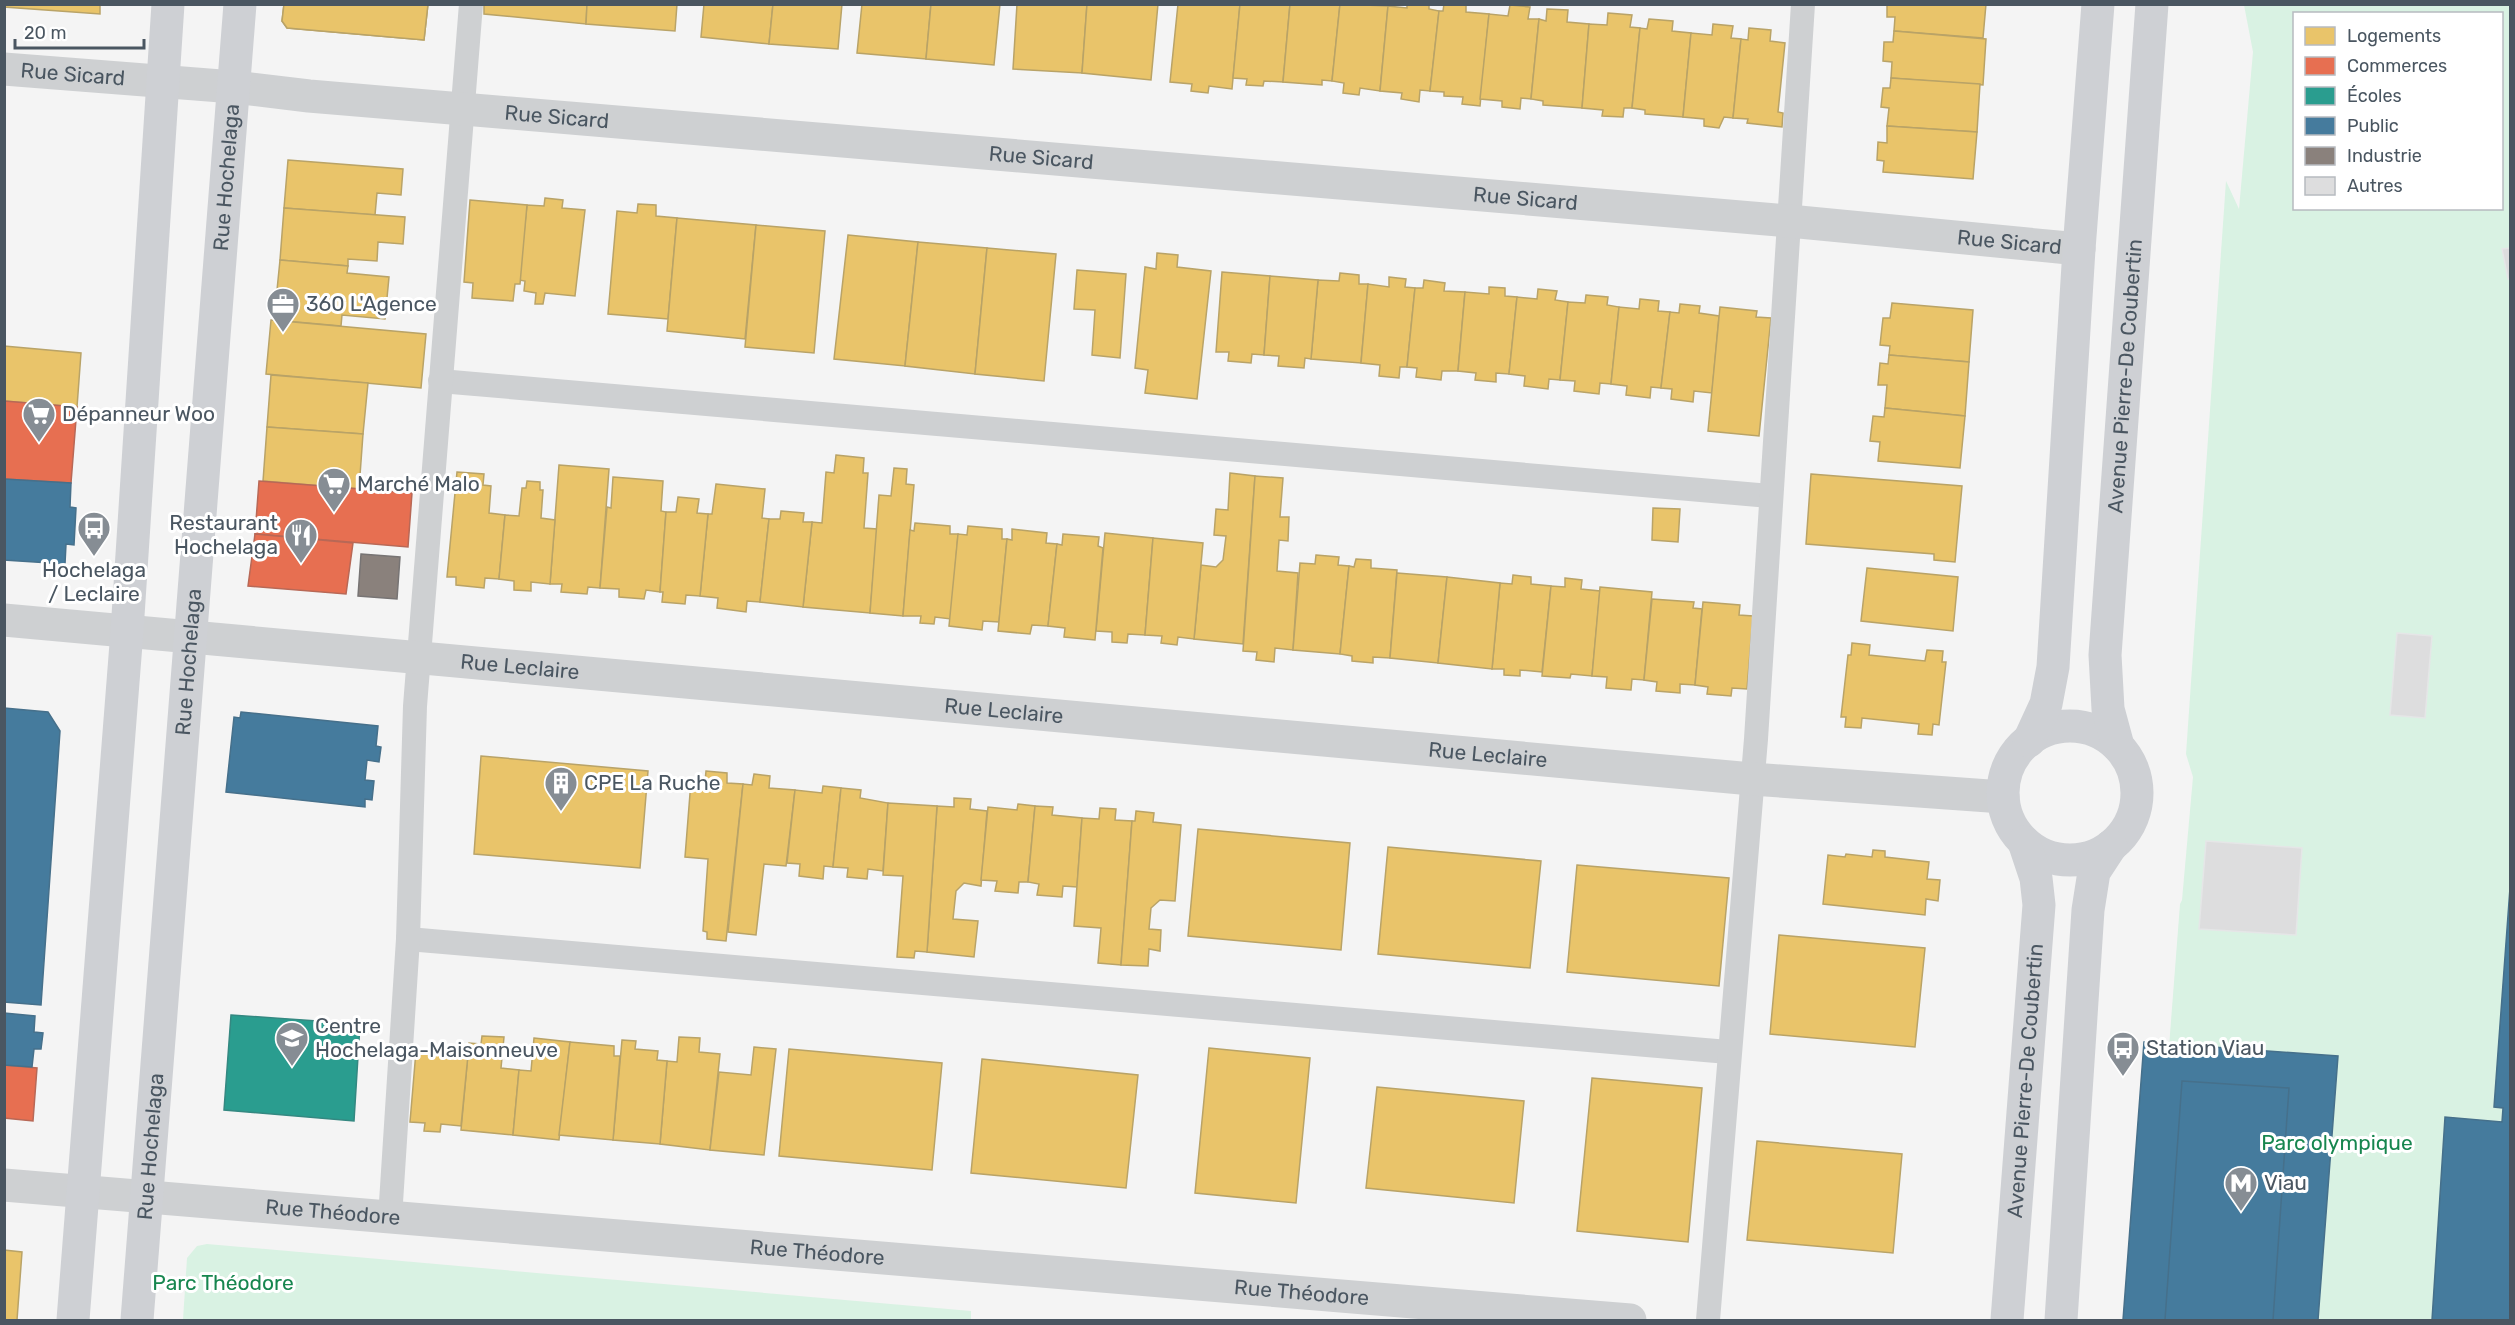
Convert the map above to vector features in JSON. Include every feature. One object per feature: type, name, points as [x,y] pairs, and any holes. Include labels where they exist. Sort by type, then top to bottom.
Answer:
[{"type":"street","points":[[73,1320],[127,631],[168,4]]},
{"type":"street","name":"Rue Hochelaga","points":[[137,1320],[240,4]]},
{"type":"street","points":[[2029,741],[2046,704],[2054,667],[2079,249],[2098,4]]},
{"type":"street","name":"Avenue Pierre-De Coubertin","points":[[2118,746],[2108,709],[2105,655],[2152,4]]},
{"type":"street","name":"Rue Sicard","points":[[4,69],[1789,221],[2079,249]]},
{"type":"street","name":"Rue Leclaire","points":[[4,620],[418,660],[1752,779],[2003,797]]},
{"type":"street","points":[[2061,1320],[2088,910],[2094,872],[2111,846],[2127,829],[2136,808],[2138,786],[2132,765],[2118,746],[2100,732],[2077,726],[2050,729],[2029,741],[2015,755],[2005,780],[2003,797],[2014,831],[2024,842],[2043,855],[2066,860],[2090,858],[2111,846]]},
{"type":"street","name":"Avenue Pierre-De Coubertin","points":[[2007,1320],[2039,905],[2036,878],[2024,842]]},
{"type":"street","name":"Rue Théodore","points":[[4,1185],[1630,1320]]},
{"type":"lane","points":[[390,1218],[408,939],[418,660],[471,4]]},
{"type":"lane","points":[[1708,1320],[1752,779],[1803,4]]},
{"type":"lane","points":[[440,381],[1770,496]]},
{"type":"lane","points":[[408,939],[1728,1052]]},
{"type":"green space","name":"Parc olympique","points":[[2244,5],[2510,5],[2510,1320],[2148,1320],[2180,904],[2193,777],[2186,754],[2226,181],[2239,209],[2253,52]]},
{"type":"green space","name":"Parc Théodore","points":[[207,1244],[971,1311],[971,1320],[183,1320],[187,1258],[197,1246]]},
{"type":"building: Logements","points":[[4,4],[100,4],[100,14],[4,7]]},
{"type":"building: Logements","points":[[284,4],[428,4],[424,40],[287,28],[282,21]]},
{"type":"building: Logements","points":[[284,4],[428,4],[424,40],[287,28],[282,21]]},
{"type":"building: Logements","points":[[484,4],[587,4],[586,24],[484,14]]},
{"type":"building: Logements","points":[[587,4],[677,4],[675,31],[586,24]]},
{"type":"building: Logements","points":[[704,4],[773,4],[769,44],[701,37]]},
{"type":"building: Logements","points":[[773,4],[842,4],[838,49],[769,44]]},
{"type":"building: Logements","points":[[862,4],[931,4],[926,59],[857,53]]},
{"type":"building: Logements","points":[[931,4],[1000,4],[994,65],[926,59]]},
{"type":"building: Logements","points":[[1017,4],[1087,4],[1082,73],[1013,69]]},
{"type":"building: Logements","points":[[1087,4],[1158,4],[1151,80],[1082,73]]},
{"type":"building: Logements","points":[[1178,4],[1240,4],[1232,89],[1209,86],[1208,93],[1191,91],[1192,84],[1170,82]]},
{"type":"building: Logements","points":[[1240,4],[1290,4],[1283,82],[1264,81],[1263,86],[1246,85],[1247,79],[1233,78]]},
{"type":"building: Logements","points":[[1290,4],[1340,4],[1332,81],[1322,80],[1322,85],[1283,82]]},
{"type":"building: Logements","points":[[1340,4],[1388,6],[1380,91],[1360,88],[1359,95],[1343,93],[1344,83],[1332,81]]},
{"type":"building: Logements","points":[[1407,4],[1429,4],[1429,9],[1439,11],[1430,91],[1420,90],[1419,102],[1401,99],[1402,93],[1380,91],[1388,6],[1407,8]]},
{"type":"building: Logements","points":[[1444,4],[1466,4],[1466,12],[1489,14],[1480,106],[1462,104],[1463,97],[1444,96],[1444,92],[1430,91],[1439,11],[1443,11]]},
{"type":"building: Logements","points":[[1887,4],[1986,4],[1983,38],[1894,31],[1895,17],[1887,17]]},
{"type":"building: Logements","points":[[1510,5],[1530,7],[1528,19],[1539,19],[1531,99],[1521,98],[1520,109],[1502,107],[1502,101],[1480,99],[1489,14],[1508,16]]},
{"type":"building: Logements","points":[[1547,9],[1568,10],[1567,22],[1589,24],[1582,108],[1543,105],[1543,101],[1531,99],[1539,19],[1546,21]]},
{"type":"building: Logements","points":[[1608,13],[1632,15],[1630,27],[1640,28],[1632,108],[1624,108],[1623,117],[1602,116],[1603,110],[1582,108],[1589,24],[1607,25]]},
{"type":"building: Logements","points":[[1649,19],[1673,21],[1672,31],[1691,33],[1683,117],[1645,114],[1645,110],[1632,108],[1640,28],[1647,29]]},
{"type":"building: Logements","points":[[1713,24],[1733,26],[1731,38],[1741,39],[1733,118],[1724,117],[1719,128],[1704,126],[1704,119],[1683,117],[1691,33],[1712,35]]},
{"type":"building: Logements","points":[[1749,28],[1771,30],[1770,41],[1785,43],[1778,112],[1783,113],[1782,127],[1747,123],[1748,119],[1733,118],[1741,39],[1748,40]]},
{"type":"building: Logements","points":[[1894,31],[1986,39],[1983,85],[1891,78],[1892,62],[1883,61],[1884,42],[1893,42]]},
{"type":"building: Logements","points":[[1891,78],[1980,84],[1977,132],[1887,126],[1889,108],[1881,107],[1883,88],[1890,88]]},
{"type":"building: Logements","points":[[1887,126],[1977,132],[1973,179],[1883,172],[1884,161],[1877,160],[1878,142],[1887,143]]},
{"type":"building: Logements","points":[[288,160],[403,169],[401,195],[377,193],[375,215],[284,208]]},
{"type":"building: Logements","points":[[545,198],[563,200],[562,208],[585,210],[575,296],[545,293],[543,304],[535,304],[536,293],[524,291],[525,281],[519,280],[527,205],[544,206]]},
{"type":"building: Logements","points":[[470,200],[527,205],[520,284],[515,284],[513,301],[472,298],[473,283],[464,282]]},
{"type":"building: Logements","points":[[638,204],[656,205],[656,216],[677,218],[668,319],[608,314],[617,211],[637,213]]},
{"type":"building: Logements","points":[[284,208],[405,217],[403,244],[378,242],[377,261],[348,259],[348,266],[280,260]]},
{"type":"building: Logements","points":[[677,218],[756,225],[745,339],[667,331]]},
{"type":"building: Logements","points":[[756,225],[825,231],[814,353],[745,347]]},
{"type":"building: Logements","points":[[848,235],[918,242],[905,366],[834,359]]},
{"type":"building: Logements","points":[[918,242],[987,248],[975,374],[905,366]]},
{"type":"building: Logements","points":[[987,248],[1056,254],[1044,381],[975,374]]},
{"type":"building: Logements","points":[[1157,253],[1178,255],[1177,267],[1211,271],[1197,399],[1145,393],[1148,370],[1135,368],[1145,267],[1156,269]]},
{"type":"building: Logements","points":[[280,260],[348,266],[347,273],[389,277],[385,319],[342,315],[341,326],[274,320]]},
{"type":"building: Logements","points":[[1077,270],[1126,274],[1120,358],[1092,355],[1095,310],[1074,309]]},
{"type":"building: Logements","points":[[1222,272],[1270,276],[1264,355],[1252,354],[1251,363],[1228,361],[1229,352],[1216,352]]},
{"type":"building: Logements","points":[[1340,273],[1359,275],[1359,284],[1368,284],[1361,363],[1311,359],[1318,280],[1339,281]]},
{"type":"building: Logements","points":[[1270,276],[1318,280],[1311,359],[1305,358],[1304,368],[1278,366],[1279,356],[1264,355]]},
{"type":"building: Logements","points":[[1389,277],[1406,279],[1405,287],[1415,288],[1407,367],[1400,367],[1399,378],[1379,376],[1380,365],[1361,363],[1368,284],[1389,287]]},
{"type":"building: Logements","points":[[1424,280],[1445,283],[1444,291],[1465,292],[1458,371],[1442,371],[1441,380],[1416,377],[1417,368],[1407,367],[1415,288],[1423,288]]},
{"type":"building: Logements","points":[[1489,287],[1505,288],[1505,296],[1517,297],[1509,374],[1496,373],[1496,382],[1475,380],[1476,373],[1458,371],[1465,292],[1489,294]]},
{"type":"building: Logements","points":[[1538,289],[1557,291],[1555,300],[1568,302],[1560,380],[1549,379],[1548,389],[1524,386],[1525,376],[1509,374],[1517,297],[1537,299]]},
{"type":"building: Logements","points":[[1586,295],[1608,297],[1607,305],[1619,307],[1611,384],[1600,383],[1599,394],[1574,391],[1575,381],[1560,380],[1568,302],[1585,303]]},
{"type":"building: Logements","points":[[1640,299],[1659,301],[1658,311],[1670,312],[1661,388],[1651,387],[1650,398],[1626,395],[1627,386],[1611,384],[1619,307],[1639,309]]},
{"type":"building: Logements","points":[[1892,303],[1973,310],[1969,362],[1889,355],[1890,346],[1880,345],[1883,318],[1890,318]]},
{"type":"building: Logements","points":[[1680,304],[1700,306],[1699,313],[1719,316],[1712,393],[1694,391],[1693,402],[1671,399],[1672,389],[1661,388],[1670,312],[1679,313]]},
{"type":"building: Logements","points":[[1720,307],[1757,311],[1756,317],[1771,318],[1759,436],[1708,431]]},
{"type":"building: Logements","points":[[271,320],[426,334],[421,388],[266,374]]},
{"type":"building: Logements","points":[[4,346],[81,353],[77,407],[4,401]]},
{"type":"building: Logements","points":[[1889,355],[1969,362],[1965,416],[1885,408],[1887,385],[1878,385],[1880,363],[1888,364]]},
{"type":"building: Logements","points":[[271,375],[368,383],[363,434],[267,427]]},
{"type":"building: Logements","points":[[1885,408],[1965,416],[1960,468],[1878,461],[1880,442],[1870,441],[1873,416],[1884,417]]},
{"type":"building: Logements","points":[[267,427],[363,434],[359,489],[263,481]]},
{"type":"building: Logements","points":[[836,455],[864,458],[863,473],[868,473],[864,528],[877,529],[870,613],[803,607],[812,522],[822,523],[826,472],[834,473]]},
{"type":"building: Logements","points":[[559,465],[609,469],[600,588],[588,587],[587,594],[561,592],[562,584],[550,584]]},
{"type":"building: Logements","points":[[894,468],[907,469],[906,484],[914,485],[903,616],[870,613],[879,495],[891,496]]},
{"type":"building: Logements","points":[[457,472],[484,474],[483,485],[491,486],[489,513],[505,515],[499,579],[485,578],[484,588],[456,585],[456,577],[447,577]]},
{"type":"building: Logements","points":[[1230,473],[1255,476],[1243,644],[1194,639],[1201,565],[1216,567],[1223,560],[1226,536],[1214,535],[1216,509],[1228,510]]},
{"type":"building: Logements","points":[[1811,474],[1962,486],[1955,562],[1934,560],[1934,554],[1806,544]]},
{"type":"building: Logements","points":[[1255,476],[1283,478],[1280,517],[1289,517],[1288,541],[1279,540],[1277,571],[1298,573],[1293,650],[1275,648],[1274,662],[1256,660],[1257,652],[1243,651]]},
{"type":"building: Logements","points":[[613,477],[663,481],[661,511],[666,512],[660,592],[646,590],[644,599],[619,597],[619,589],[600,588],[607,507],[611,508]]},
{"type":"building: Logements","points":[[527,481],[540,482],[540,490],[543,490],[541,518],[555,520],[550,584],[531,582],[531,591],[514,590],[514,581],[499,579],[505,515],[519,516],[522,488],[526,488]]},
{"type":"building: Logements","points":[[716,484],[765,489],[762,518],[769,519],[760,602],[747,601],[746,612],[717,608],[718,598],[700,596],[708,514],[712,514]]},
{"type":"building: Logements","points":[[678,497],[699,499],[697,513],[708,514],[700,596],[686,595],[685,604],[662,602],[663,592],[660,592],[666,512],[676,512]]},
{"type":"building: Logements","points":[[1653,508],[1680,509],[1678,542],[1652,540]]},
{"type":"building: Logements","points":[[781,511],[804,513],[803,522],[812,522],[803,607],[760,602],[769,519],[780,519]]},
{"type":"building: Logements","points":[[915,523],[950,526],[950,534],[958,534],[951,619],[935,617],[934,624],[920,623],[921,616],[903,616],[910,530],[914,531]]},
{"type":"building: Logements","points":[[968,526],[1002,529],[1002,539],[1007,539],[999,622],[983,621],[982,630],[949,626],[958,534],[967,535]]},
{"type":"building: Logements","points":[[1012,529],[1047,533],[1046,543],[1057,544],[1048,626],[1032,625],[1030,634],[998,631],[1007,539],[1012,540]]},
{"type":"building: Logements","points":[[1105,533],[1153,538],[1145,635],[1128,634],[1127,643],[1112,642],[1112,632],[1096,631]]},
{"type":"building: Logements","points":[[1063,534],[1099,537],[1098,546],[1103,548],[1095,640],[1064,637],[1065,628],[1048,626],[1057,544],[1062,545]]},
{"type":"building: Logements","points":[[1153,538],[1203,543],[1194,639],[1178,637],[1177,645],[1161,643],[1162,636],[1145,635]]},
{"type":"building: Logements","points":[[1316,555],[1339,557],[1338,565],[1349,566],[1340,654],[1293,650],[1300,563],[1315,564]]},
{"type":"building: Logements","points":[[1356,559],[1371,560],[1371,568],[1397,570],[1390,658],[1373,657],[1373,663],[1352,661],[1352,656],[1340,654],[1349,566],[1354,567]]},
{"type":"building: Logements","points":[[1867,568],[1958,577],[1953,631],[1861,621]]},
{"type":"building: Logements","points":[[1397,573],[1447,577],[1438,663],[1390,658]]},
{"type":"building: Logements","points":[[1513,575],[1531,577],[1531,584],[1551,586],[1542,672],[1520,670],[1520,676],[1504,675],[1504,669],[1492,669],[1500,583],[1512,584]]},
{"type":"building: Logements","points":[[1447,577],[1500,583],[1492,669],[1438,663]]},
{"type":"building: Logements","points":[[1565,578],[1582,580],[1581,589],[1600,591],[1592,676],[1571,674],[1570,678],[1542,676],[1551,586],[1565,587]]},
{"type":"building: Logements","points":[[1600,587],[1652,592],[1644,680],[1632,679],[1631,690],[1606,688],[1607,677],[1592,676]]},
{"type":"building: Logements","points":[[1652,599],[1694,602],[1693,608],[1702,609],[1695,685],[1680,684],[1680,693],[1656,691],[1657,682],[1644,680]]},
{"type":"building: Logements","points":[[1703,602],[1740,605],[1739,615],[1753,616],[1747,689],[1732,688],[1731,696],[1707,694],[1708,687],[1695,685]]},
{"type":"building: Logements","points":[[1852,643],[1870,645],[1869,655],[1925,661],[1927,650],[1943,651],[1942,662],[1946,662],[1939,725],[1933,724],[1932,735],[1918,734],[1919,724],[1862,718],[1861,728],[1845,727],[1846,717],[1841,717],[1848,655],[1851,655]]},
{"type":"building: Logements","name":"CPE La Ruche","points":[[481,756],[648,771],[640,868],[474,854]]},
{"type":"building: Logements","points":[[706,771],[727,773],[727,783],[743,784],[726,941],[707,939],[707,932],[703,931],[708,859],[685,857],[691,781],[705,782]]},
{"type":"building: Logements","points":[[754,774],[770,776],[769,788],[795,790],[786,866],[764,864],[756,935],[728,932],[743,784],[752,785]]},
{"type":"building: Logements","points":[[823,786],[841,788],[833,867],[824,866],[823,879],[799,876],[800,864],[787,863],[795,790],[822,793]]},
{"type":"building: Logements","points":[[841,788],[861,790],[860,798],[888,803],[883,871],[868,869],[867,879],[847,877],[848,868],[833,867]]},
{"type":"building: Logements","points":[[954,798],[971,799],[970,809],[987,811],[981,886],[964,883],[956,891],[953,919],[978,921],[974,957],[927,952],[937,806],[954,807]]},
{"type":"building: Logements","points":[[888,803],[937,806],[927,952],[915,951],[914,958],[897,957],[903,876],[883,875]]},
{"type":"building: Logements","points":[[1018,804],[1035,806],[1028,882],[1019,882],[1018,893],[995,891],[997,881],[981,880],[988,807],[1017,810]]},
{"type":"building: Logements","points":[[1035,806],[1053,807],[1052,815],[1082,818],[1077,887],[1063,886],[1062,897],[1037,895],[1039,884],[1028,882]]},
{"type":"building: Logements","points":[[1100,808],[1116,809],[1115,820],[1132,821],[1121,965],[1098,963],[1101,928],[1074,926],[1082,818],[1099,819]]},
{"type":"building: Logements","points":[[1136,811],[1154,813],[1153,822],[1181,825],[1175,901],[1160,900],[1151,908],[1149,929],[1161,930],[1160,951],[1149,949],[1148,966],[1121,965],[1132,821],[1135,821]]},
{"type":"building: Logements","points":[[1198,829],[1350,843],[1341,950],[1188,936]]},
{"type":"building: Logements","points":[[1388,847],[1541,861],[1530,968],[1378,954]]},
{"type":"building: Logements","points":[[1873,850],[1885,851],[1885,857],[1929,862],[1927,879],[1940,880],[1938,901],[1926,899],[1925,915],[1823,904],[1828,855],[1845,857],[1846,854],[1872,857]]},
{"type":"building: Logements","points":[[1577,865],[1729,878],[1719,986],[1567,972]]},
{"type":"building: Logements","points":[[1779,935],[1925,948],[1915,1047],[1770,1034]]},
{"type":"building: Logements","points":[[482,1036],[504,1037],[501,1068],[519,1070],[513,1135],[461,1130],[469,1043],[481,1044]]},
{"type":"building: Logements","points":[[679,1037],[700,1038],[699,1052],[720,1054],[710,1150],[660,1144],[667,1061],[677,1062]]},
{"type":"building: Logements","points":[[534,1038],[570,1042],[559,1140],[513,1135],[519,1070],[531,1071]]},
{"type":"building: Logements","points":[[622,1040],[636,1041],[635,1049],[658,1051],[657,1060],[667,1061],[660,1144],[613,1140]]},
{"type":"building: Logements","points":[[570,1042],[614,1046],[614,1056],[620,1056],[613,1140],[559,1135]]},
{"type":"building: Logements","points":[[754,1047],[776,1049],[764,1155],[710,1150],[719,1072],[751,1075]]},
{"type":"building: Logements","points":[[1209,1048],[1310,1058],[1296,1203],[1195,1193]]},
{"type":"building: Logements","points":[[789,1049],[942,1063],[932,1170],[779,1156]]},
{"type":"building: Logements","points":[[416,1051],[468,1055],[461,1126],[441,1124],[440,1132],[424,1131],[425,1123],[410,1122]]},
{"type":"building: Logements","points":[[982,1059],[1138,1075],[1126,1188],[971,1173]]},
{"type":"building: Logements","points":[[1592,1078],[1702,1088],[1688,1242],[1577,1231]]},
{"type":"building: Logements","points":[[1377,1087],[1524,1101],[1514,1203],[1366,1188]]},
{"type":"building: Logements","points":[[1757,1141],[1902,1154],[1893,1253],[1747,1240]]},
{"type":"building: Logements","points":[[4,1250],[22,1252],[17,1320],[4,1320]]},
{"type":"building: Commerces","name":"Dépanneur Woo","points":[[4,401],[77,407],[71,483],[4,479]]},
{"type":"building: Commerces","name":"Marché Malo","points":[[259,481],[412,493],[408,547],[255,534]]},
{"type":"building: Commerces","name":"Restaurant Hochelaga","points":[[255,534],[353,543],[346,594],[248,586]]},
{"type":"building: Commerces","points":[[4,1065],[37,1068],[33,1121],[4,1118]]},
{"type":"building: Écoles","name":"Centre Hochelaga-Maisonneuve","points":[[231,1015],[360,1024],[354,1121],[224,1110]]},
{"type":"building: Public","points":[[4,479],[71,483],[70,507],[76,508],[74,545],[66,544],[65,564],[4,560]]},
{"type":"building: Public","points":[[4,708],[48,712],[60,731],[41,1005],[4,1002]]},
{"type":"building: Public","points":[[241,712],[378,726],[376,746],[381,747],[379,762],[367,760],[365,780],[374,781],[372,800],[365,799],[365,807],[226,792],[234,717],[240,718]]},
{"type":"building: Public","points":[[2510,888],[2510,1320],[2432,1320],[2445,1117],[2502,1122],[2503,1108],[2494,1107]]},
{"type":"building: Public","points":[[4,1013],[35,1016],[34,1032],[43,1033],[41,1049],[34,1049],[32,1067],[4,1065]]},
{"type":"building: Public","points":[[2144,1042],[2338,1056],[2318,1320],[2123,1320]]},
{"type":"building: Public","points":[[2182,1081],[2289,1088],[2273,1320],[2165,1320]]},
{"type":"building: Industrie","points":[[361,554],[400,557],[397,599],[358,596]]},
{"type":"building: Autres","points":[[2510,248],[2510,279],[2508,279],[2502,249]]},
{"type":"building: Autres","points":[[2397,633],[2432,636],[2425,718],[2390,715]]},
{"type":"building: Autres","points":[[2206,841],[2302,848],[2296,935],[2199,929]]},
{"type":"place","name":"360 L'Agence","points":[[283,333]]},
{"type":"place","name":"Dépanneur Woo","points":[[39,443]]},
{"type":"place","name":"Marché Malo","points":[[334,513]]},
{"type":"place","name":"Hochelaga / Leclaire","points":[[94,557]]},
{"type":"place","name":"Restaurant Hochelaga","points":[[301,564]]},
{"type":"place","name":"CPE La Ruche","points":[[561,812]]},
{"type":"place","name":"Centre Hochelaga-Maisonneuve","points":[[292,1067]]},
{"type":"place","name":"Station Viau","points":[[2123,1077]]},
{"type":"place","name":"Viau","points":[[2241,1212]]}]
